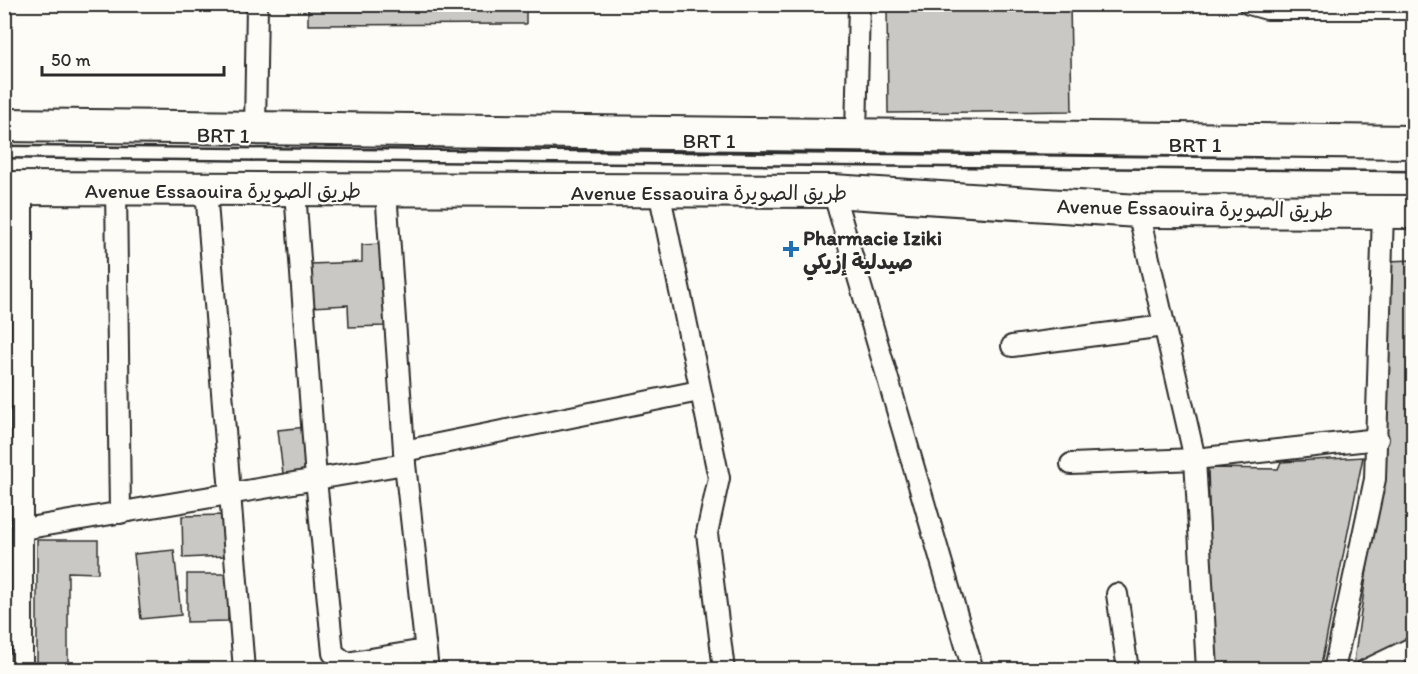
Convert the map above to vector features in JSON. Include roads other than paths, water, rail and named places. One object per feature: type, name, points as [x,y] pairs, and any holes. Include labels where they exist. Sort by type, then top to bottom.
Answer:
[{"type":"main road","points":[[5,132],[255,129],[1413,142]]},
{"type":"main road","name":"Avenue Essaouira طريق الصويرة","points":[[13,188],[295,191],[833,190],[1138,211],[1413,212]]},
{"type":"street","points":[[255,129],[257,4]]},
{"type":"street","points":[[856,134],[860,4]]},
{"type":"street","points":[[1249,4],[1267,9],[1375,7],[1413,9]]},
{"type":"street","points":[[13,188],[23,529],[22,669]]},
{"type":"street","points":[[116,189],[120,513]]},
{"type":"street","points":[[206,190],[232,494],[244,669]]},
{"type":"street","points":[[833,190],[973,669]]},
{"type":"street","points":[[295,191],[316,479],[333,652],[346,663],[426,660],[404,458],[386,191]]},
{"type":"street","points":[[659,191],[719,478],[707,533],[724,669]]},
{"type":"street","points":[[1138,211],[1195,459],[1207,669]]},
{"type":"street","points":[[1334,669],[1376,478],[1383,212]]},
{"type":"street","points":[[1012,346],[1164,326]]},
{"type":"street","points":[[23,529],[316,479],[699,391]]},
{"type":"street","points":[[1071,464],[1195,459],[1378,439]]},
{"type":"street","points":[[1117,594],[1128,669]]},
{"type":"street","points":[[1366,669],[1413,647]]},
{"type":"lane","name":"BRT 1","points":[[5,132],[1413,165]]},
{"type":"place","name":"Pharmacie Iziki صيدلية إزيكي","points":[[791,249]]}]
